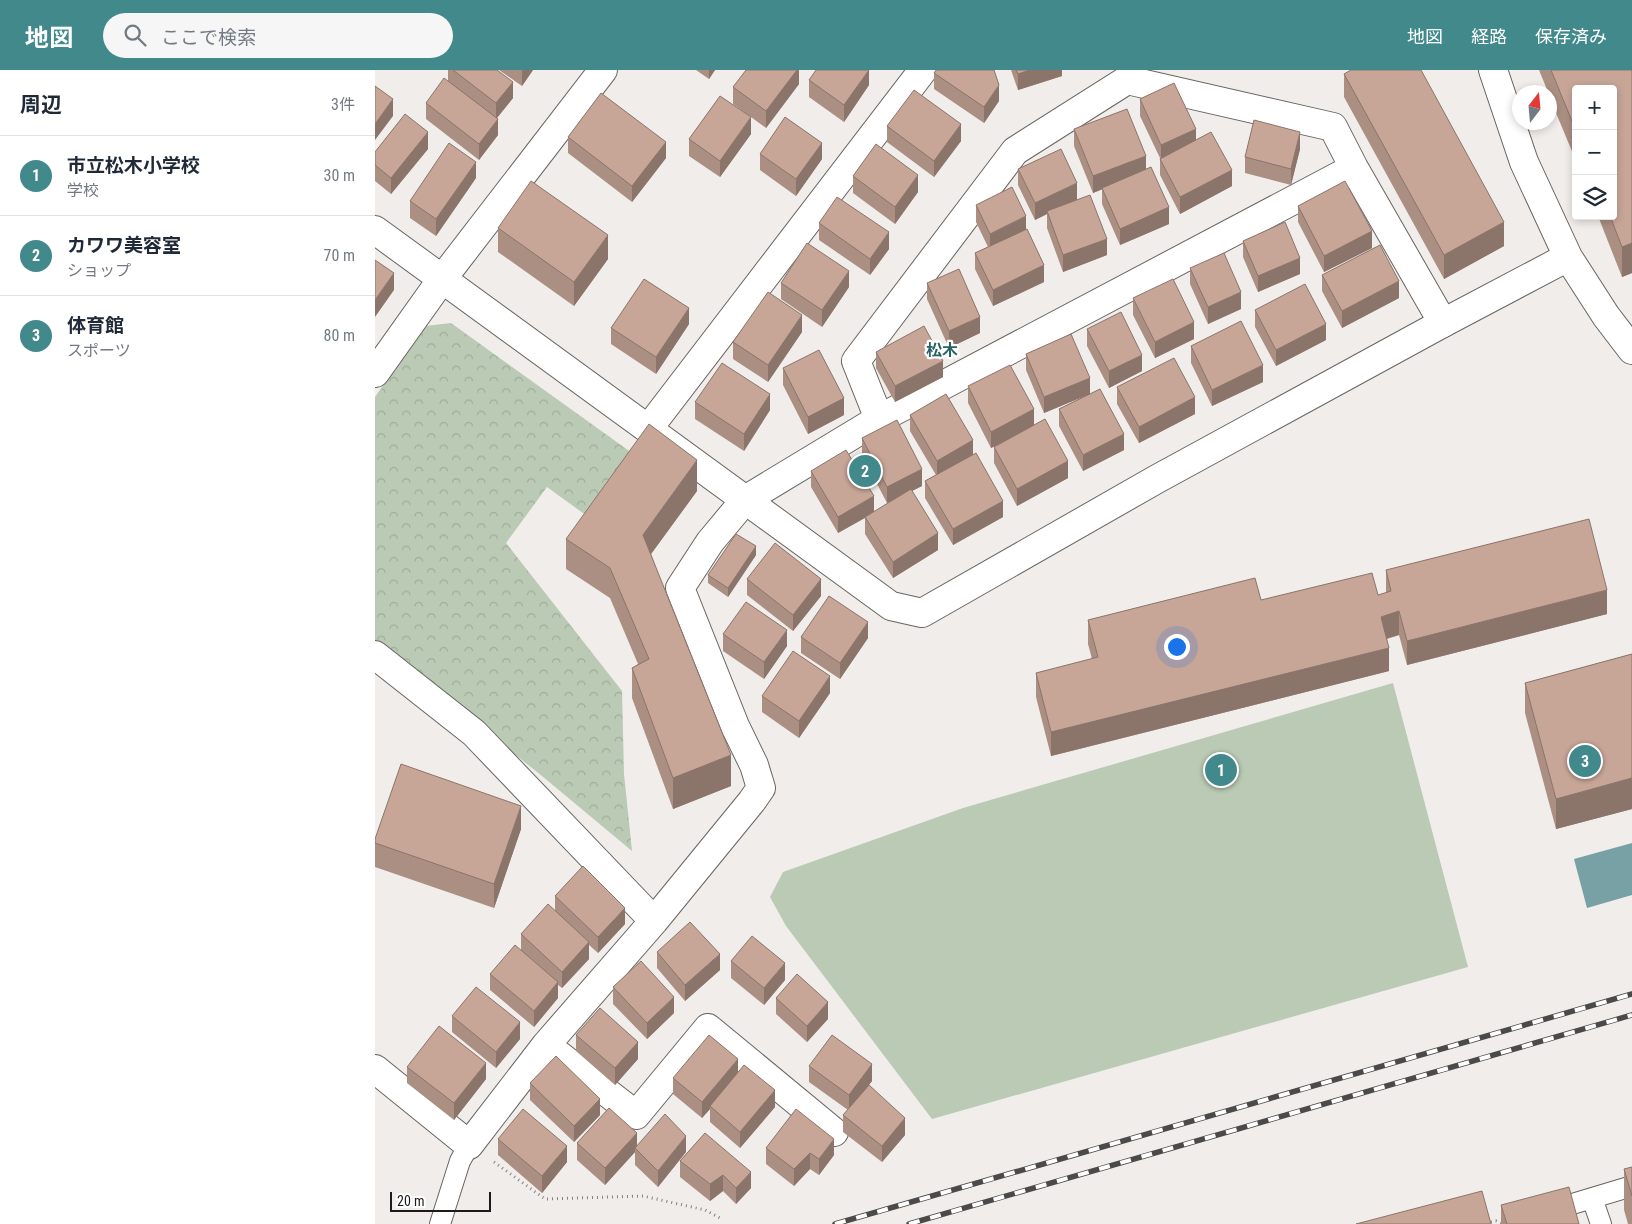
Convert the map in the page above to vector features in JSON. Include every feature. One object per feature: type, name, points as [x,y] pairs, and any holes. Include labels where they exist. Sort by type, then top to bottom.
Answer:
[{"type":"street","points":[[375,373],[442,279],[603,70]]},
{"type":"street","points":[[648,429],[923,70]]},
{"type":"street","points":[[1493,70],[1524,162],[1568,257],[1606,316],[1632,350]]},
{"type":"street","points":[[879,419],[856,361],[1015,151],[1127,80],[1333,128],[1443,323]]},
{"type":"street","points":[[375,1069],[469,1144],[546,1045],[654,921],[761,788],[754,765],[735,726],[680,588],[710,542],[745,500],[879,419],[1354,168]]},
{"type":"street","points":[[375,230],[891,606],[922,613],[1157,479],[1568,257]]},
{"type":"street","points":[[375,654],[474,733],[654,921]]},
{"type":"street","points":[[546,1045],[636,1115],[708,1028],[834,1132]]},
{"type":"lane","points":[[440,1224],[469,1144]]},
{"type":"lane","points":[[1503,1224],[1632,1186]]},
{"type":"lane","points":[[1592,1198],[1601,1224]]},
{"type":"path","points":[[469,1144],[545,1199],[643,1196],[705,1210],[720,1218]]},
{"type":"path","points":[[1483,1224],[1496,1221],[1503,1224]]},
{"type":"green space","points":[[451,323],[632,453],[587,516],[547,487],[506,543],[622,691],[624,774],[632,851],[375,642],[375,397],[426,326]]},
{"type":"green space","points":[[1393,683],[1468,967],[932,1119],[786,926],[770,897],[783,872],[963,808]]},
{"type":"water","points":[[1632,843],[1632,895],[1587,908],[1574,859]]},
{"type":"building","points":[[453,70],[497,70],[513,82],[496,103]]},
{"type":"building","points":[[746,70],[797,70],[766,111],[733,87]]},
{"type":"building","points":[[816,70],[869,70],[844,105],[809,80]]},
{"type":"building","points":[[936,70],[994,70],[999,85],[984,107],[934,73]]},
{"type":"building","points":[[1016,70],[1030,70],[1018,74]]},
{"type":"building","points":[[1351,70],[1421,70],[1504,222],[1444,255],[1344,74]]},
{"type":"building","points":[[1551,70],[1632,70],[1632,243],[1622,247],[1612,220],[1617,220],[1617,85],[1572,85],[1572,121]]},
{"type":"building","points":[[444,78],[498,119],[479,144],[426,103]]},
{"type":"building","points":[[1174,83],[1196,129],[1161,145],[1140,99]]},
{"type":"building","points":[[375,86],[393,99],[375,124]]},
{"type":"building","points":[[914,90],[961,124],[934,161],[887,126]]},
{"type":"building","points":[[601,93],[666,142],[632,186],[568,137]]},
{"type":"building","points":[[720,96],[751,117],[720,161],[689,139]]},
{"type":"building","points":[[1127,109],[1146,156],[1093,176],[1074,129]]},
{"type":"building","points":[[405,114],[428,132],[391,178],[375,165],[375,152]]},
{"type":"building","points":[[785,117],[822,143],[796,179],[760,154]]},
{"type":"building","points":[[1254,120],[1300,132],[1291,169],[1245,157]]},
{"type":"building","points":[[1211,132],[1232,170],[1180,197],[1160,159]]},
{"type":"building","points":[[449,143],[476,162],[436,219],[410,201]]},
{"type":"building","points":[[876,144],[918,175],[895,207],[853,176]]},
{"type":"building","points":[[1061,149],[1077,183],[1035,203],[1018,169]]},
{"type":"building","points":[[1151,167],[1169,207],[1120,229],[1102,188]]},
{"type":"building","points":[[531,181],[608,235],[574,282],[498,228]]},
{"type":"building","points":[[1345,181],[1372,231],[1324,256],[1298,206]]},
{"type":"building","points":[[1012,187],[1026,216],[990,234],[976,205]]},
{"type":"building","points":[[1090,195],[1107,239],[1063,255],[1047,211]]},
{"type":"building","points":[[837,197],[889,232],[870,259],[819,223]]},
{"type":"building","points":[[1285,222],[1300,258],[1258,276],[1243,241]]},
{"type":"building","points":[[1027,229],[1044,265],[993,290],[975,253]]},
{"type":"building","points":[[807,243],[849,271],[822,310],[781,283]]},
{"type":"building","points":[[1380,245],[1399,281],[1342,311],[1322,275]]},
{"type":"building","points":[[1224,253],[1241,292],[1208,307],[1190,268]]},
{"type":"building","points":[[375,260],[394,273],[375,300]]},
{"type":"building","points":[[959,269],[980,317],[949,331],[927,283]]},
{"type":"building","points":[[644,279],[689,308],[656,357],[611,328]]},
{"type":"building","points":[[1173,279],[1194,322],[1155,342],[1133,298]]},
{"type":"building","points":[[1305,284],[1326,324],[1276,350],[1255,310]]},
{"type":"building","points":[[768,292],[802,315],[768,365],[733,342]]},
{"type":"building","points":[[1121,312],[1142,355],[1109,371],[1087,329]]},
{"type":"building","points":[[1241,321],[1263,365],[1212,390],[1191,346]]},
{"type":"building","points":[[924,326],[943,361],[895,386],[876,352]]},
{"type":"building","points":[[1071,334],[1090,378],[1044,397],[1026,354]]},
{"type":"building","points":[[819,350],[844,398],[808,417],[783,368]]},
{"type":"building","points":[[1174,358],[1195,397],[1139,427],[1117,387]]},
{"type":"building","points":[[722,363],[770,394],[744,434],[695,402]]},
{"type":"building","points":[[1010,365],[1034,409],[991,432],[968,386]]},
{"type":"building","points":[[1100,389],[1124,434],[1083,455],[1059,409]]},
{"type":"building","points":[[946,394],[973,440],[937,461],[910,415]]},
{"type":"building","points":[[1045,419],[1068,461],[1017,489],[994,447]]},
{"type":"building","points":[[897,420],[922,469],[887,487],[862,438]]},
{"type":"building","points":[[649,424],[697,460],[643,535],[731,755],[673,778],[632,668],[649,659],[610,568],[566,539]]},
{"type":"building","points":[[846,450],[874,496],[838,517],[811,471]]},
{"type":"building","points":[[976,453],[1003,501],[953,529],[925,481]]},
{"type":"building","points":[[911,489],[938,533],[893,562],[865,517]]},
{"type":"building","points":[[1589,519],[1607,590],[1407,641],[1399,611],[1381,617],[1389,648],[1051,732],[1036,673],[1098,657],[1088,620],[1255,578],[1261,600],[1372,573],[1378,595],[1391,591],[1386,570]]},
{"type":"building","points":[[736,534],[756,546],[728,588],[708,575]]},
{"type":"building","points":[[775,543],[821,579],[793,615],[747,579]]},
{"type":"building","points":[[829,596],[868,622],[840,663],[801,637]]},
{"type":"building","points":[[746,602],[787,630],[764,662],[723,634]]},
{"type":"building","points":[[793,651],[830,676],[799,721],[762,696]]},
{"type":"building","points":[[1632,654],[1632,778],[1556,799],[1525,683]]},
{"type":"building","points":[[401,764],[521,806],[494,884],[375,843]]},
{"type":"building","points":[[583,866],[625,908],[598,937],[555,896]]},
{"type":"building","points":[[548,904],[589,942],[562,972],[521,934]]},
{"type":"building","points":[[690,922],[720,954],[685,985],[657,952]]},
{"type":"building","points":[[752,936],[785,963],[764,988],[731,961]]},
{"type":"building","points":[[515,945],[558,982],[534,1011],[490,974]]},
{"type":"building","points":[[641,961],[674,997],[647,1023],[613,987]]},
{"type":"building","points":[[797,974],[828,1002],[807,1026],[776,998]]},
{"type":"building","points":[[476,987],[520,1022],[496,1052],[452,1016]]},
{"type":"building","points":[[600,1008],[638,1042],[615,1068],[576,1035]]},
{"type":"building","points":[[439,1026],[486,1063],[454,1103],[407,1067]]},
{"type":"building","points":[[709,1035],[738,1059],[702,1102],[673,1078]]},
{"type":"building","points":[[832,1035],[872,1064],[849,1095],[809,1066]]},
{"type":"building","points":[[556,1056],[600,1099],[574,1126],[530,1083]]},
{"type":"building","points":[[744,1065],[775,1090],[740,1132],[710,1106]]},
{"type":"building","points":[[869,1085],[905,1118],[882,1146],[843,1115]]},
{"type":"building","points":[[609,1108],[637,1133],[605,1168],[577,1143]]},
{"type":"building","points":[[523,1109],[567,1146],[542,1176],[498,1139]]},
{"type":"building","points":[[796,1109],[834,1139],[819,1159],[810,1153],[794,1169],[766,1148]]},
{"type":"building","points":[[665,1114],[686,1136],[658,1171],[635,1148]]},
{"type":"building","points":[[705,1133],[751,1172],[736,1188],[723,1175],[710,1184],[680,1161]]},
{"type":"building","points":[[1632,1167],[1632,1196],[1624,1169]]},
{"type":"building","points":[[1569,1187],[1579,1224],[1507,1224],[1501,1205]]},
{"type":"building","points":[[1482,1191],[1491,1224],[1356,1224]]},
{"type":"railway","points":[[835,1224],[1632,994]]},
{"type":"railway","points":[[909,1224],[1632,1015]]},
{"type":"place","name":"カワワ美容室","points":[[865,471]]},
{"type":"place","name":"体育館","points":[[1585,761]]},
{"type":"place","name":"市立松木小学校","points":[[1221,770]]},
{"type":"district","name":"松木","points":[[942,350]]}]
